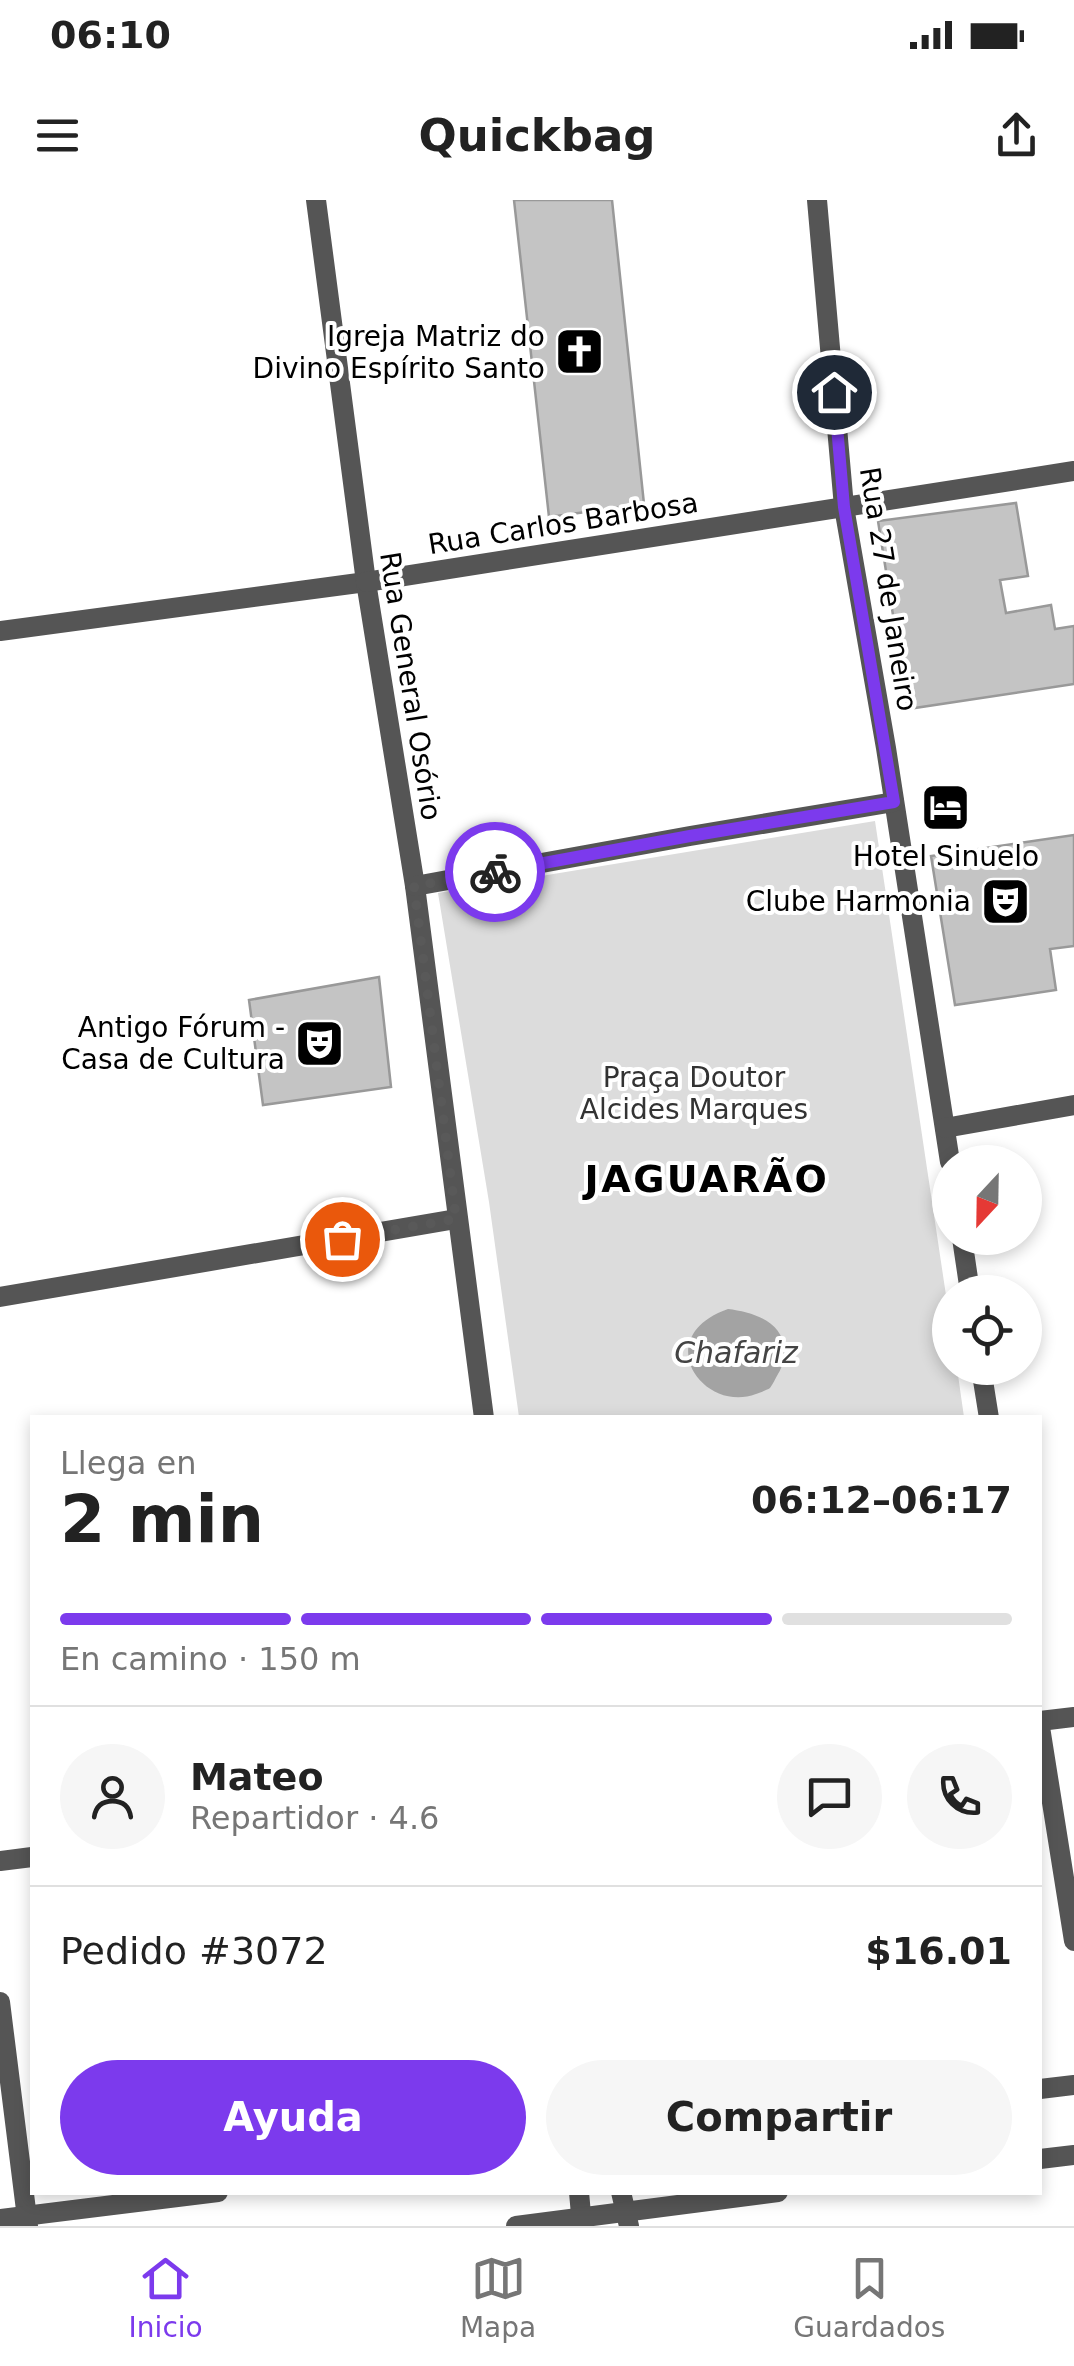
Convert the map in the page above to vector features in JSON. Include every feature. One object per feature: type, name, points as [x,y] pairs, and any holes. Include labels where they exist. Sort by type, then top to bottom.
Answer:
[{"type":"street","name":"Rua General Osório","points":[[316,200],[366,582],[414,886],[484,1415]]},
{"type":"street","name":"Rua 27 de Janeiro","points":[[816,200],[844,507],[948,1145]]},
{"type":"street","name":"Rua Carlos Barbosa","points":[[0,631],[366,582],[1074,472]]},
{"type":"street","points":[[414,886],[894,802]]},
{"type":"street","points":[[945,1128],[1074,1105]]},
{"type":"street","points":[[0,1297],[456,1219]]},
{"type":"street","points":[[984,1385],[989,1415]]},
{"type":"street","points":[[1042,1724],[1074,1717]]},
{"type":"street","points":[[1042,1737],[1074,1942]]},
{"type":"street","points":[[0,1860],[30,1857]]},
{"type":"street","points":[[0,2002],[28,2221]]},
{"type":"street","points":[[1042,2089],[1074,2085]]},
{"type":"street","points":[[1042,2159],[1074,2155]]},
{"type":"street","points":[[0,2220],[102,2216],[204,2195]]},
{"type":"street","points":[[579,2195],[582,2222]]},
{"type":"street","points":[[516,2226],[582,2222],[626,2210],[753,2195]]},
{"type":"green space","name":"Praça Doutor Alcides Marques","points":[[875,821],[932,1202],[932,1255],[940,1255],[943,1275],[932,1275],[932,1385],[959,1385],[964,1415],[519,1415],[489,1202],[438,893]]},
{"type":"water","name":"Chafariz","points":[[728,1309],[766,1320],[779,1333],[784,1352],[782,1363],[767,1390],[736,1397],[718,1393],[692,1370],[688,1353],[692,1337],[704,1322]]},
{"type":"building","name":"Igreja Matriz do Divino Espírito Santo","points":[[514,200],[612,200],[644,504],[549,517]]},
{"type":"building","points":[[1016,503],[1028,576],[1000,580],[1006,613],[1051,605],[1055,629],[1074,626],[1074,684],[908,709],[878,521]]},
{"type":"building","name":"Clube Harmonia","points":[[1074,835],[1074,946],[1050,949],[1056,990],[955,1005],[931,856]]},
{"type":"building","name":"Antigo Fórum - Casa de Cultura","points":[[379,977],[391,1087],[263,1105],[249,1000]]},
{"type":"way so far","points":[[342,1239],[456,1219],[414,886],[495,872]]},
{"type":"place","name":"Igreja Matriz do Divino Espírito Santo","points":[[580,352]]},
{"type":"place","name":"Hotel Sinuelo","points":[[946,808]]},
{"type":"place","name":"Clube Harmonia","points":[[1006,901]]},
{"type":"place","name":"Antigo Fórum - Casa de Cultura","points":[[320,1043]]},
{"type":"district","name":"JAGUARÃO","points":[[707,1179]]},
{"type":"route","points":[[495,872],[894,802],[844,507],[834,392]]}]
